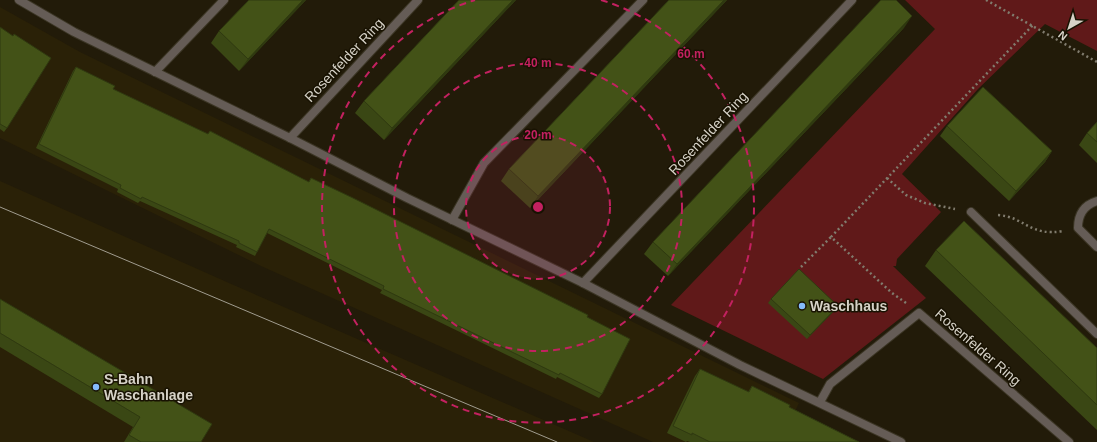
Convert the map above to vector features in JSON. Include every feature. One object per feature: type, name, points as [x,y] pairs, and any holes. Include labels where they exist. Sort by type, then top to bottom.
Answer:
[{"type":"street","points":[[21,0],[74,32],[290,138],[407,198],[583,283],[740,365],[901,442]]},
{"type":"street","points":[[155,72],[224,0]]},
{"type":"street","name":"Rosenfelder Ring","points":[[290,138],[418,0]]},
{"type":"street","points":[[452,220],[484,163],[643,0]]},
{"type":"street","name":"Rosenfelder Ring","points":[[583,283],[852,0]]},
{"type":"street","points":[[1097,201],[1088,204],[1081,212],[1078,228],[1097,247]]},
{"type":"street","points":[[971,212],[1097,334]]},
{"type":"street","name":"Rosenfelder Ring","points":[[820,402],[830,384],[919,313],[1069,442]]},
{"type":"path","points":[[986,0],[1032,24],[1097,62]]},
{"type":"path","points":[[801,267],[1032,24]]},
{"type":"path","points":[[831,237],[892,293],[919,313]]},
{"type":"shaded area","points":[[905,0],[1097,0],[1097,51],[1045,24],[978,89],[902,174],[941,212],[897,259],[896,266],[893,266],[926,298],[823,379],[671,305],[935,29]]},
{"type":"shaded area","points":[[0,7],[80,52],[799,403],[780,442],[653,442],[261,266],[0,138]]},
{"type":"shaded area","points":[[0,181],[229,283],[594,442],[0,442]]},
{"type":"building","points":[[249,0],[303,0],[248,59],[219,31]]},
{"type":"building","points":[[459,0],[513,0],[392,128],[364,101]]},
{"type":"building","points":[[669,0],[724,0],[538,196],[509,169]]},
{"type":"building","points":[[881,0],[896,0],[912,16],[677,264],[653,242]]},
{"type":"building","points":[[0,27],[13,36],[14,34],[51,58],[7,128],[0,124]]},
{"type":"building","points":[[76,67],[115,86],[113,89],[208,134],[210,131],[309,182],[311,178],[353,198],[588,315],[587,317],[630,339],[602,394],[560,373],[559,375],[383,289],[384,286],[269,229],[257,252],[239,243],[239,241],[142,197],[141,199],[120,188],[121,185],[39,144]]},
{"type":"building","points":[[983,87],[1052,151],[1016,191],[947,126]]},
{"type":"building","points":[[1097,122],[1097,142],[1087,133]]},
{"type":"building","points":[[964,221],[1097,348],[1097,405],[936,250]]},
{"type":"building","name":"Waschhaus","points":[[799,269],[838,306],[810,335],[771,299]]},
{"type":"building","name":"S-Bahn Waschanlage","points":[[0,299],[212,424],[201,442],[141,442],[129,435],[140,417],[0,333]]},
{"type":"building","points":[[700,369],[749,392],[752,386],[790,405],[789,407],[859,442],[710,442],[692,433],[692,435],[673,426]]},
{"type":"tram line","points":[[0,207],[557,442]]},
{"type":"place","name":"Waschhaus","points":[[802,306]]},
{"type":"place","name":"S-Bahn Waschanlage","points":[[96,387]]}]
